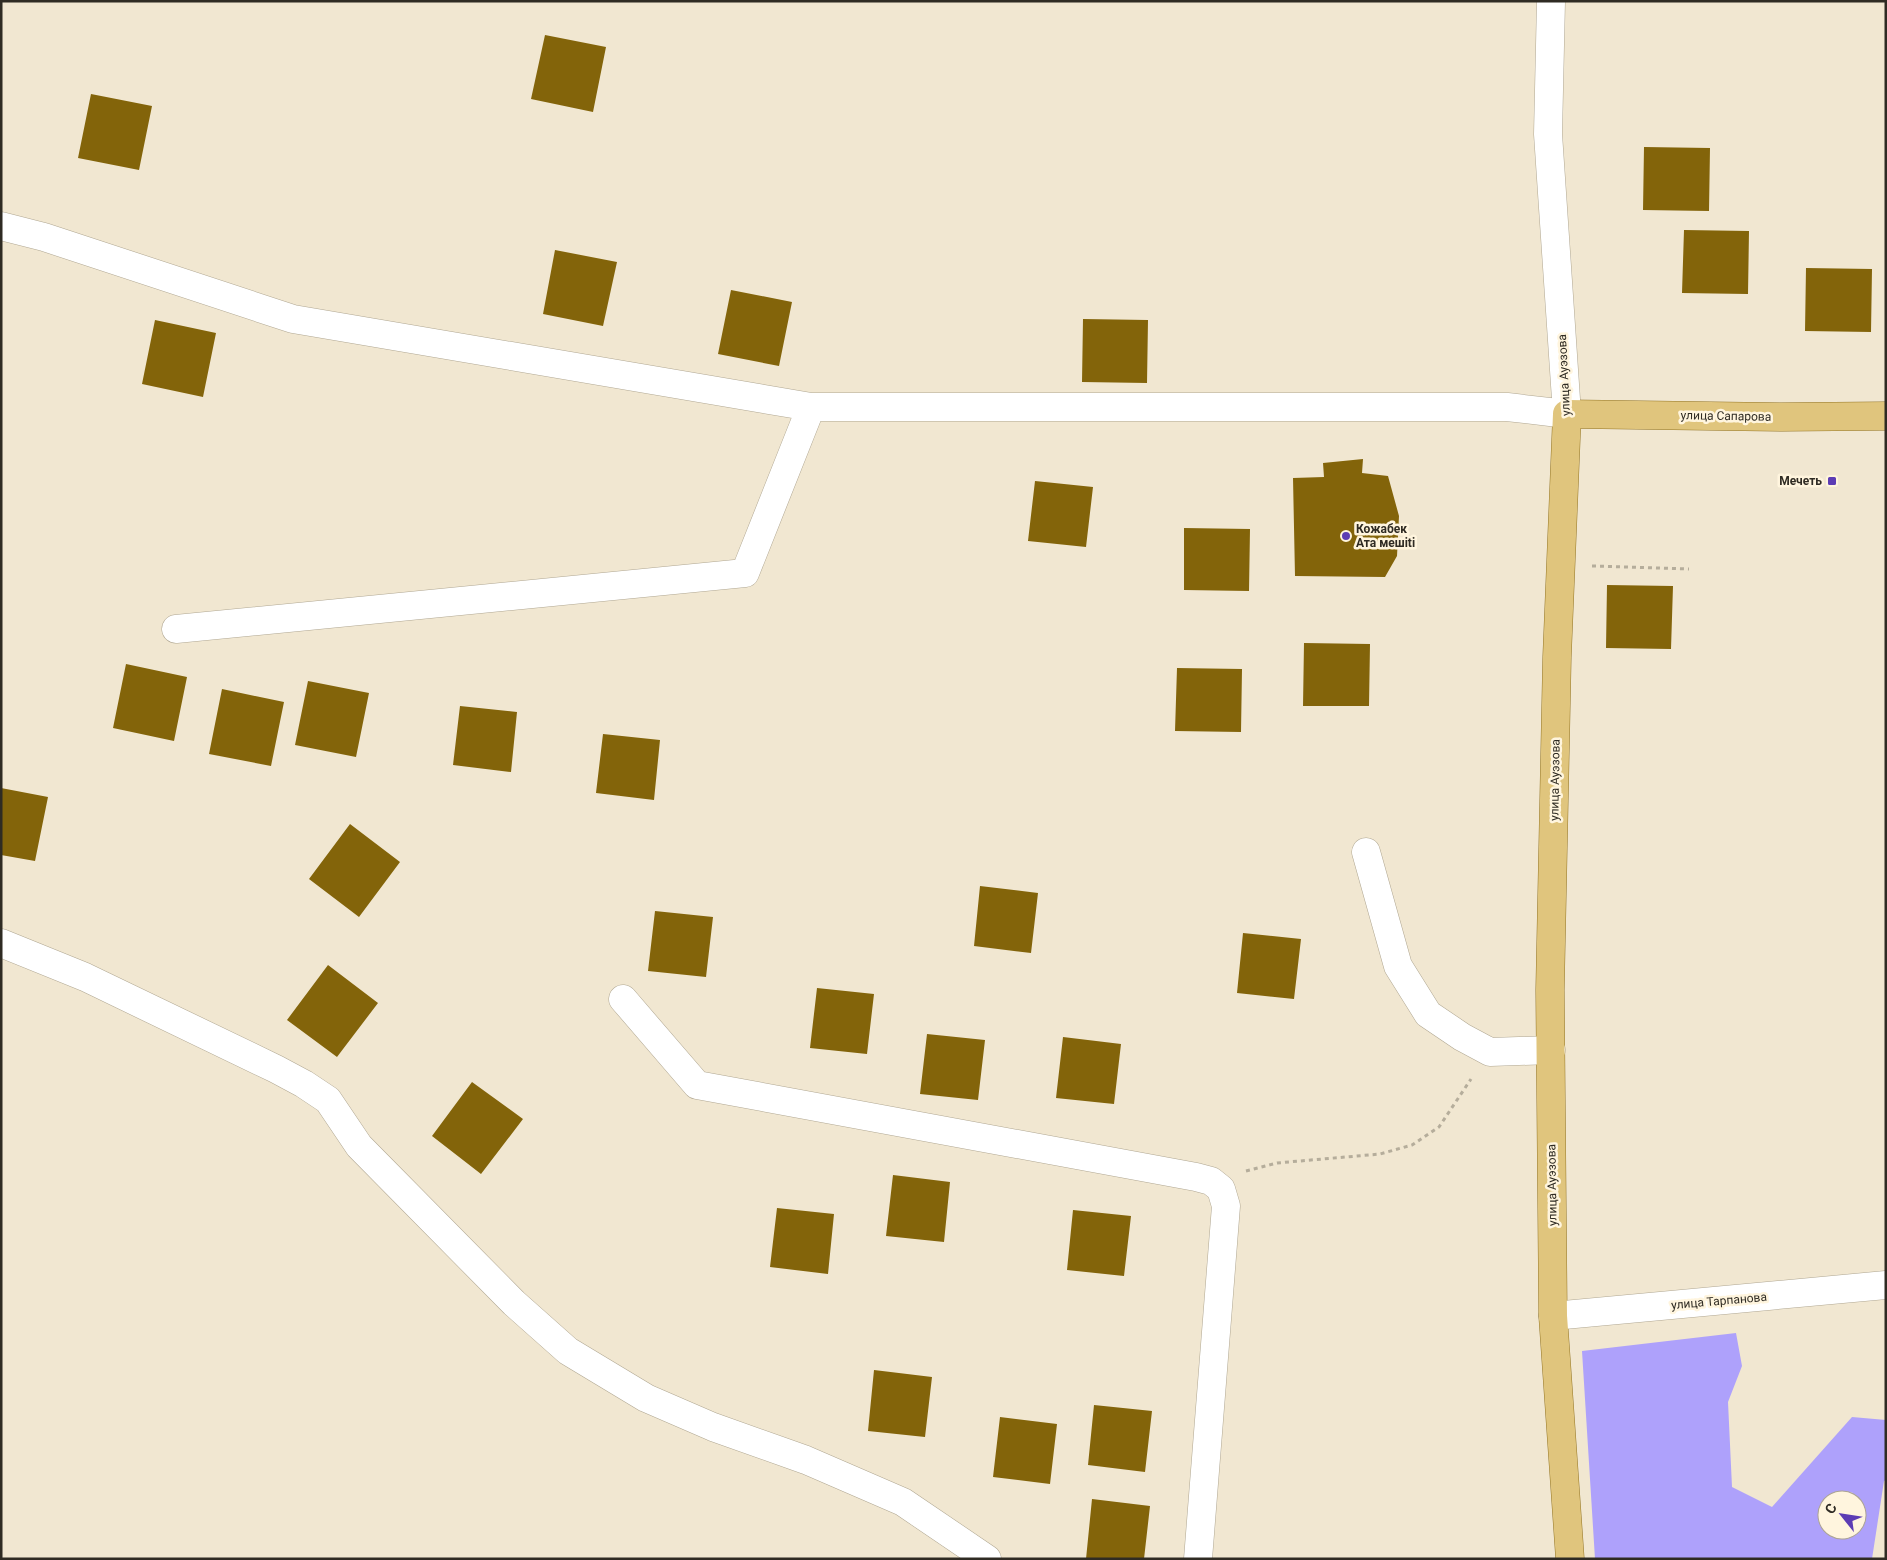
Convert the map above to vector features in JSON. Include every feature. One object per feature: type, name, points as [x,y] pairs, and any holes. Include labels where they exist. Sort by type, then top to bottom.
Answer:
[{"type":"main road","name":"улица Сапарова","points":[[1567,414],[1782,417],[1886,416]]},
{"type":"main road","name":"улица Ауэзова","points":[[1567,414],[1561,566],[1550,990],[1553,1316],[1570,1559]]},
{"type":"street","name":"улица Ауэзова","points":[[1551,1],[1548,134],[1567,414]]},
{"type":"street","points":[[1,226],[44,237],[293,319],[811,406],[1507,407],[1567,414]]},
{"type":"street","points":[[176,629],[745,573],[811,406]]},
{"type":"street","points":[[1366,852],[1398,966],[1428,1014],[1462,1037],[1490,1052],[1551,1050]]},
{"type":"street","points":[[1,943],[84,977],[250,1056],[304,1084],[328,1100],[359,1146],[514,1303],[568,1351],[646,1398],[713,1427],[806,1460],[903,1502],[987,1559]]},
{"type":"street","points":[[623,999],[697,1085],[1196,1177],[1211,1181],[1221,1189],[1226,1206],[1198,1559]]},
{"type":"street","name":"улица Тарпанова","points":[[1553,1316],[1886,1285]]},
{"type":"path","points":[[1561,566],[1689,569]]},
{"type":"path","points":[[1221,1189],[1248,1170],[1276,1163],[1380,1154],[1412,1146],[1440,1127],[1490,1052]]},
{"type":"shaded area","points":[[1736,1333],[1742,1366],[1728,1402],[1732,1487],[1772,1507],[1852,1417],[1886,1420],[1886,1480],[1884,1481],[1872,1559],[1595,1559],[1582,1351]]},
{"type":"building","points":[[545,35],[606,47],[593,112],[531,99]]},
{"type":"building","points":[[91,94],[152,106],[139,170],[78,158]]},
{"type":"building","points":[[1644,147],[1710,148],[1709,211],[1643,210]]},
{"type":"building","points":[[1684,230],[1749,231],[1748,294],[1682,293]]},
{"type":"building","points":[[555,250],[617,262],[603,326],[543,314]]},
{"type":"building","points":[[1806,268],[1872,269],[1871,332],[1805,331]]},
{"type":"building","points":[[731,290],[792,302],[779,366],[718,354]]},
{"type":"building","points":[[1083,319],[1148,320],[1147,383],[1082,382]]},
{"type":"building","points":[[155,320],[216,333],[203,397],[142,384]]},
{"type":"building","name":"Кожабек Ата мешiti","points":[[1363,459],[1362,473],[1388,476],[1399,516],[1397,556],[1385,577],[1295,576],[1293,478],[1324,477],[1323,463]]},
{"type":"building","points":[[1035,481],[1093,487],[1086,547],[1028,541]]},
{"type":"building","points":[[1184,528],[1250,529],[1249,591],[1184,590]]},
{"type":"building","points":[[1607,585],[1673,586],[1671,649],[1606,648]]},
{"type":"building","points":[[1304,643],[1370,644],[1369,706],[1303,706]]},
{"type":"building","points":[[126,664],[187,677],[174,741],[113,728]]},
{"type":"building","points":[[1177,668],[1242,669],[1241,732],[1175,731]]},
{"type":"building","points":[[308,681],[369,693],[356,757],[295,745]]},
{"type":"building","points":[[222,689],[284,702],[271,766],[209,754]]},
{"type":"building","points":[[460,706],[517,712],[511,772],[453,765]]},
{"type":"building","points":[[603,734],[660,740],[654,800],[596,793]]},
{"type":"building","points":[[1,788],[48,797],[35,861],[1,855]]},
{"type":"building","points":[[350,824],[400,862],[359,917],[309,879]]},
{"type":"building","points":[[980,886],[1038,893],[1031,953],[974,946]]},
{"type":"building","points":[[655,911],[713,917],[706,977],[648,971]]},
{"type":"building","points":[[1243,933],[1301,939],[1294,999],[1237,993]]},
{"type":"building","points":[[328,965],[378,1003],[337,1057],[287,1020]]},
{"type":"building","points":[[817,988],[874,994],[867,1054],[810,1048]]},
{"type":"building","points":[[927,1034],[985,1040],[978,1100],[920,1094]]},
{"type":"building","points":[[1063,1037],[1121,1044],[1114,1104],[1056,1098]]},
{"type":"building","points":[[472,1082],[523,1119],[481,1174],[432,1136]]},
{"type":"building","points":[[893,1175],[950,1182],[944,1242],[886,1236]]},
{"type":"building","points":[[777,1208],[834,1214],[828,1274],[770,1267]]},
{"type":"building","points":[[1073,1210],[1131,1216],[1124,1276],[1067,1270]]},
{"type":"building","points":[[874,1370],[932,1377],[925,1437],[868,1431]]},
{"type":"building","points":[[1094,1405],[1152,1411],[1145,1472],[1088,1465]]},
{"type":"building","points":[[1000,1417],[1057,1424],[1050,1484],[993,1477]]},
{"type":"building","points":[[1092,1499],[1150,1506],[1144,1559],[1086,1559]]},
{"type":"place","name":"Мечеть","points":[[1832,481]]},
{"type":"place","name":"Кожабек Ата мешiti","points":[[1346,536]]}]
